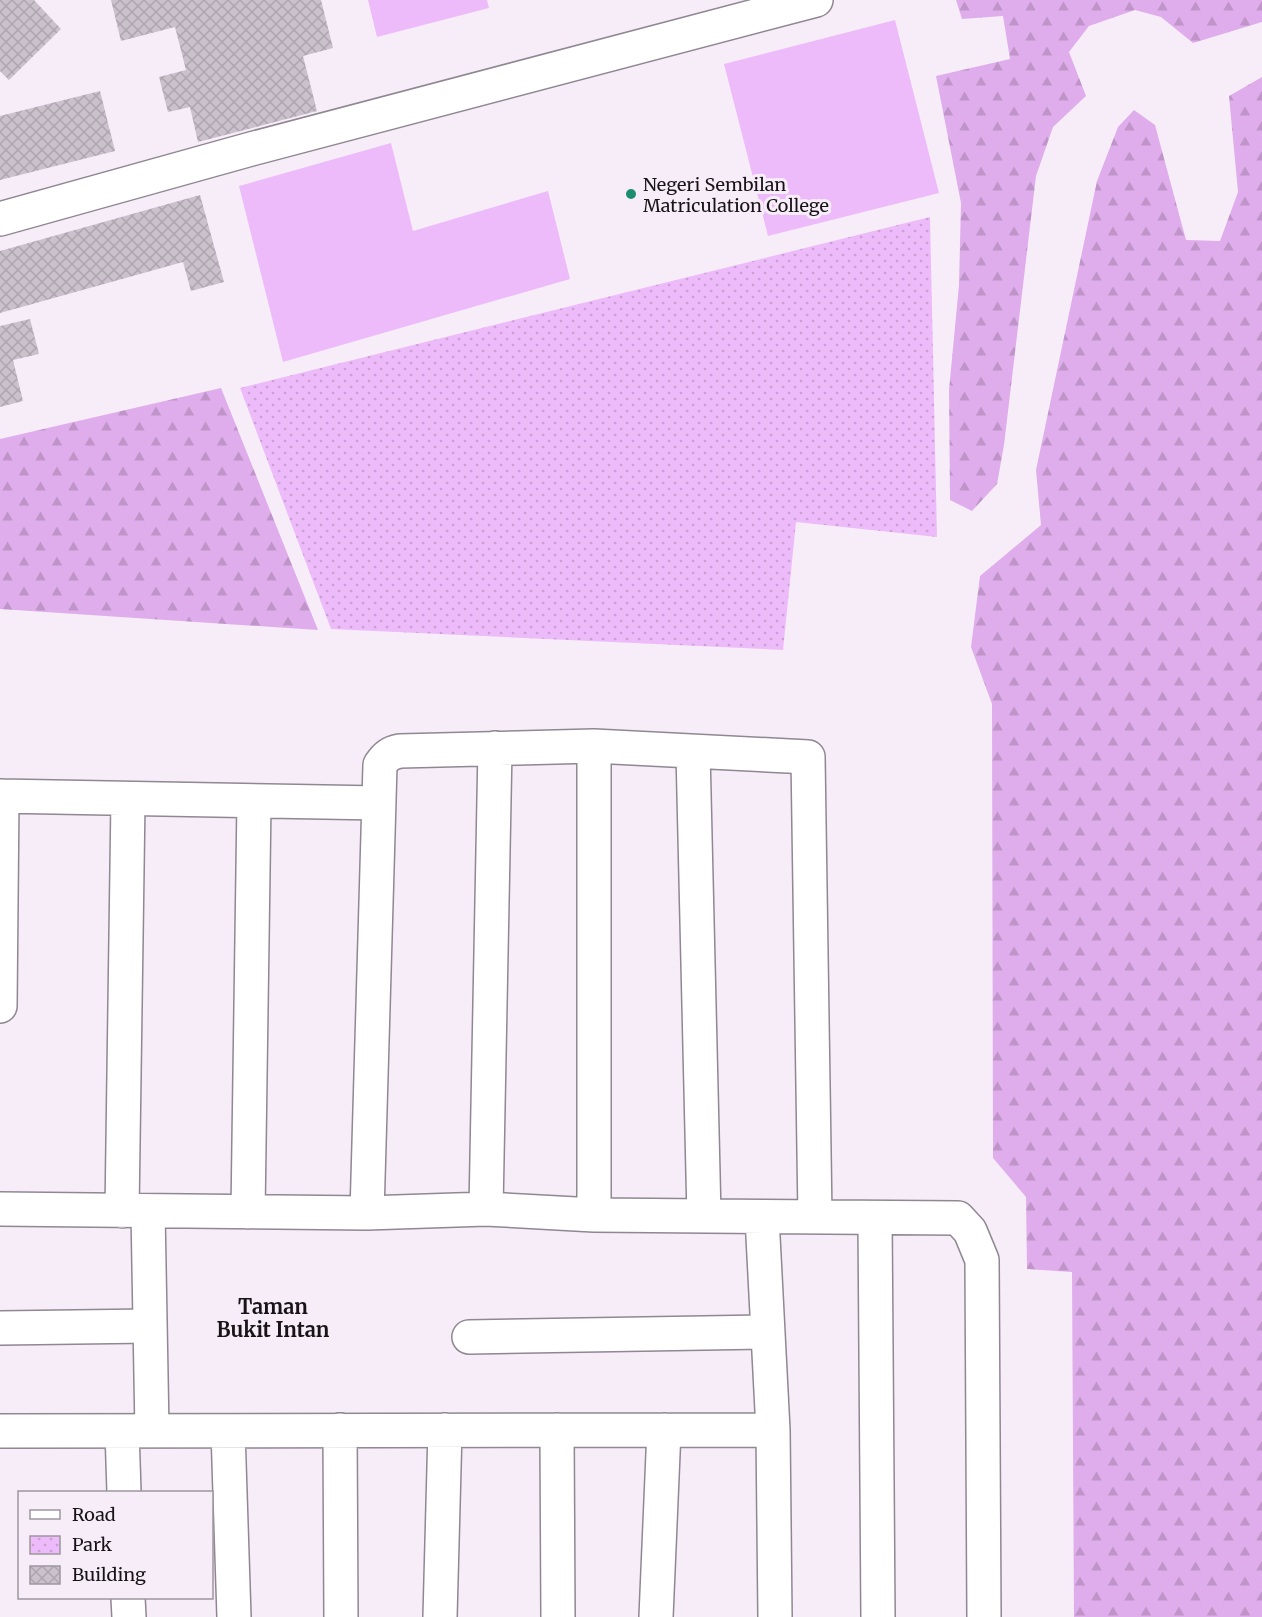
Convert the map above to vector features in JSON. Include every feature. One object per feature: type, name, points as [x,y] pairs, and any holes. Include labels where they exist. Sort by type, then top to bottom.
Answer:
[{"type":"street","points":[[0,219],[319,131],[816,0]]},
{"type":"street","points":[[594,746],[594,1215]]},
{"type":"street","points":[[367,1213],[380,765],[392,752],[594,746],[808,756],[815,1217]]},
{"type":"street","points":[[486,1209],[495,748]]},
{"type":"street","points":[[693,752],[704,1216]]},
{"type":"street","points":[[0,1006],[1,796],[379,803]]},
{"type":"street","points":[[124,1491],[137,1431],[150,1326],[135,1211],[128,800]]},
{"type":"street","points":[[248,1212],[254,802]]},
{"type":"street","points":[[0,1209],[367,1213],[486,1209],[594,1215],[958,1218],[970,1231],[982,1260],[984,1617]]},
{"type":"street","points":[[762,1217],[773,1430],[775,1617]]},
{"type":"street","points":[[875,1218],[878,1617]]},
{"type":"street","points":[[0,1328],[150,1326]]},
{"type":"street","points":[[469,1337],[768,1332]]},
{"type":"street","points":[[340,1430],[341,1617]]},
{"type":"street","points":[[440,1617],[445,1430]]},
{"type":"street","points":[[557,1430],[558,1617]]},
{"type":"street","points":[[656,1617],[664,1430]]},
{"type":"street","points":[[0,1431],[773,1430]]},
{"type":"street","points":[[228,1431],[234,1617]]},
{"type":"street","points":[[128,1599],[129,1617]]},
{"type":"green space","points":[[368,0],[487,0],[489,8],[377,37]]},
{"type":"green space","points":[[956,0],[1262,0],[1262,22],[1193,43],[1161,17],[1135,10],[1089,26],[1069,52],[1086,96],[1053,127],[1036,176],[1004,445],[997,484],[972,511],[950,500],[949,390],[959,285],[961,203],[936,76],[1010,59],[1003,16],[962,19]]},
{"type":"green space","points":[[895,20],[939,193],[768,236],[724,64]]},
{"type":"green space","points":[[1262,77],[1262,1617],[1074,1617],[1072,1272],[1027,1269],[1026,1197],[993,1158],[992,704],[971,647],[980,576],[1041,525],[1036,470],[1097,181],[1118,127],[1134,110],[1155,125],[1186,240],[1220,241],[1238,192],[1229,96]]},
{"type":"green space","points":[[391,143],[413,231],[548,191],[570,279],[283,362],[239,186]]},
{"type":"green space","points":[[930,217],[937,537],[796,522],[783,650],[331,629],[240,388]]},
{"type":"green space","points":[[221,388],[318,630],[0,609],[0,439]]},
{"type":"building","points":[[0,0],[34,0],[61,29],[9,80],[0,71]]},
{"type":"building","points":[[111,0],[321,0],[333,48],[303,56],[317,111],[198,142],[190,107],[168,112],[159,77],[186,70],[175,27],[121,41]]},
{"type":"building","points":[[100,91],[115,151],[0,180],[0,116]]},
{"type":"building","points":[[200,195],[224,282],[191,291],[183,262],[0,313],[0,251]]},
{"type":"building","points":[[30,319],[39,354],[13,360],[23,401],[0,407],[0,326]]},
{"type":"place","name":"Negeri Sembilan Matriculation College","points":[[631,194]]},
{"type":"district","name":"Taman Bukit Intan","points":[[273,1318]]}]
